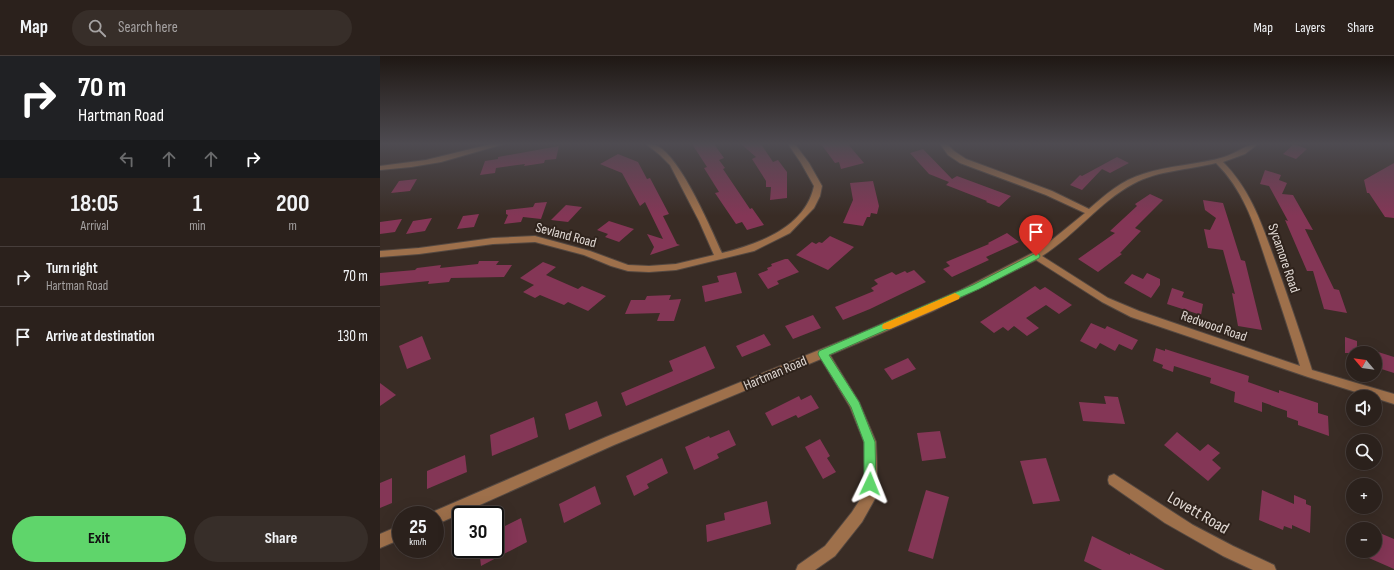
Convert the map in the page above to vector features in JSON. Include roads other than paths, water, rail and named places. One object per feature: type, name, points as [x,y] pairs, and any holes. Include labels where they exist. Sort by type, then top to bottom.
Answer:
[{"type":"street","points":[[675,168],[703,221],[719,257]]},
{"type":"street","name":"Sevland Road","points":[[380,254],[419,251],[493,241],[529,239],[540,240],[573,249],[628,268],[649,269],[676,267],[751,249],[787,231],[810,208],[816,196],[818,186],[809,168]]},
{"type":"street","points":[[982,168],[1037,188],[1091,212]]},
{"type":"street","name":"Hartman Road","points":[[444,514],[612,440],[822,354],[976,287],[1036,256],[1072,229],[1114,193],[1131,182],[1157,171],[1175,168]]},
{"type":"street","name":"Sycamore Road","points":[[1225,168],[1233,176],[1253,211],[1289,313],[1308,373]]},
{"type":"street","name":"Redwood Road","points":[[1036,256],[1105,300],[1135,314],[1308,373],[1394,399]]},
{"type":"street","points":[[803,570],[830,551],[857,517],[869,497],[871,471],[870,442],[855,405],[822,354]]},
{"type":"street","name":"Lovett Road","points":[[1114,480],[1143,502],[1191,532],[1269,570]]},
{"type":"street","points":[[380,541],[392,536]]}]
